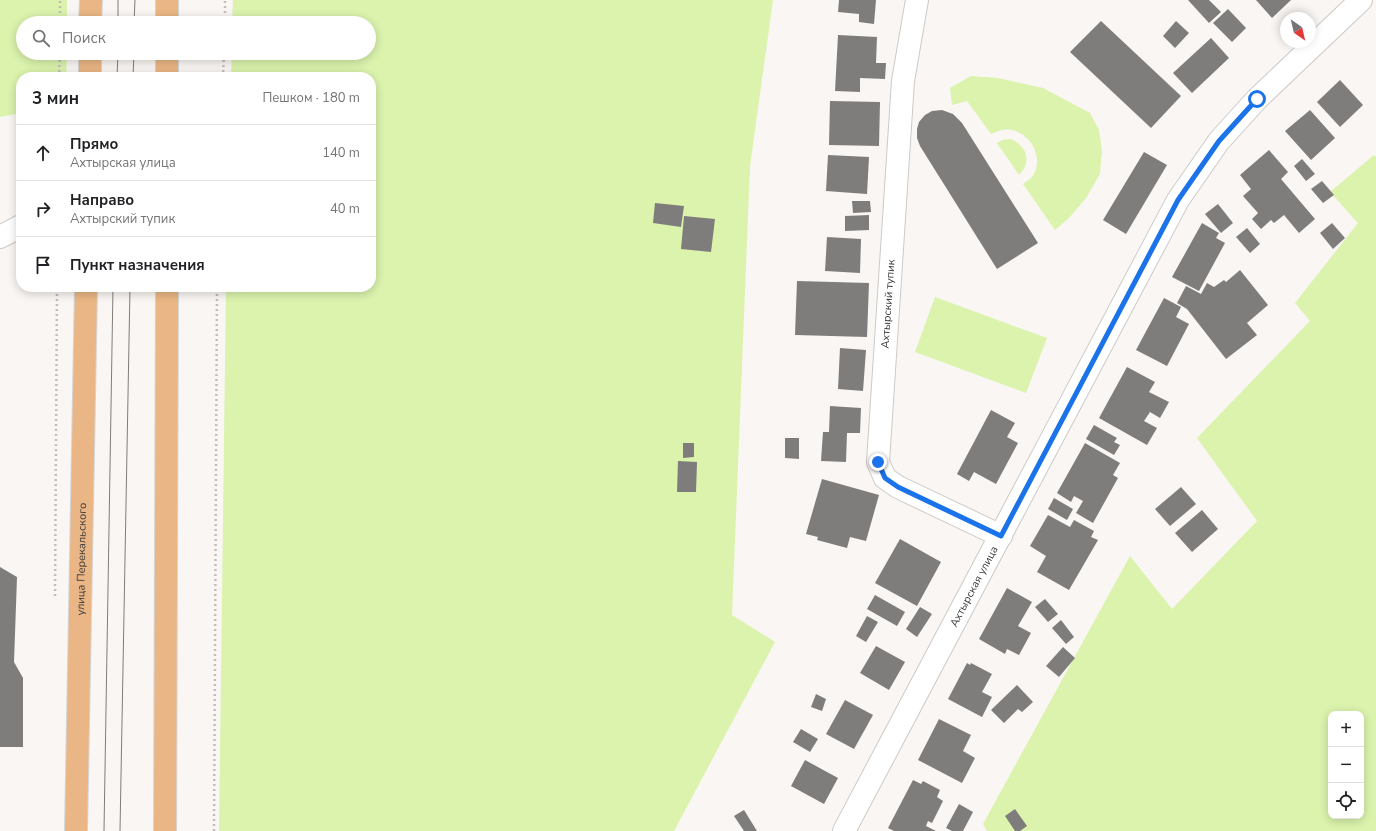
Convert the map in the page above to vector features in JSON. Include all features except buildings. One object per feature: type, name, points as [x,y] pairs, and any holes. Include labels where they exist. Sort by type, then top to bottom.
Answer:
[{"type":"main road","points":[[90,16],[91,0]]},
{"type":"main road","points":[[167,0],[167,16]]},
{"type":"main road","points":[[90,60],[90,72]]},
{"type":"main road","points":[[167,60],[167,72]]},
{"type":"main road","name":"улица Перекальского","points":[[76,831],[86,292]]},
{"type":"main road","points":[[165,831],[166,292]]},
{"type":"street","name":"Ахтырский тупик","points":[[917,0],[903,81],[878,462],[885,478],[898,487],[1001,536]]},
{"type":"street","name":"Ахтырская улица","points":[[844,831],[1178,200],[1219,141],[1257,99],[1360,0]]},
{"type":"street","points":[[0,237],[16,229]]},
{"type":"path","points":[[60,0],[60,16]]},
{"type":"path","points":[[224,16],[225,0]]},
{"type":"path","points":[[59,72],[60,60]]},
{"type":"path","points":[[223,72],[224,60]]},
{"type":"path","points":[[55,602],[57,292]]},
{"type":"path","points":[[214,831],[217,292]]},
{"type":"green space","points":[[0,0],[67,0],[67,16],[16,16],[16,60],[67,60],[66,72],[16,72],[16,114],[0,117]]},
{"type":"green space","points":[[233,0],[773,0],[750,166],[732,615],[775,642],[674,831],[219,831],[226,292],[376,292],[376,72],[231,72],[232,60],[376,60],[376,16],[232,16]]},
{"type":"green space","points":[[971,76],[998,78],[1043,88],[1090,113],[1099,130],[1102,150],[1100,174],[1086,198],[1069,218],[1055,230],[1023,184],[1033,175],[1036,167],[1036,153],[1030,141],[1019,132],[1009,129],[991,134],[967,101],[952,105],[950,88]]},
{"type":"green space","points":[[1011,139],[1021,146],[1026,155],[1025,165],[1019,175],[997,143],[1002,140]]},
{"type":"green space","points":[[1374,155],[1376,157],[1376,831],[987,831],[983,824],[1130,556],[1172,609],[1257,521],[1197,438],[1310,321],[1295,303],[1358,223],[1330,192]]},
{"type":"green space","points":[[935,297],[1047,338],[1026,393],[915,352]]},
{"type":"tram line","points":[[118,0],[118,16]]},
{"type":"tram line","points":[[134,16],[135,0]]},
{"type":"tram line","points":[[117,72],[118,60]]},
{"type":"tram line","points":[[133,72],[134,60]]},
{"type":"tram line","points":[[104,831],[113,292]]},
{"type":"tram line","points":[[120,831],[130,292]]},
{"type":"route","points":[[878,462],[885,478],[898,487],[1001,536],[1178,200],[1219,141],[1257,99]]}]
